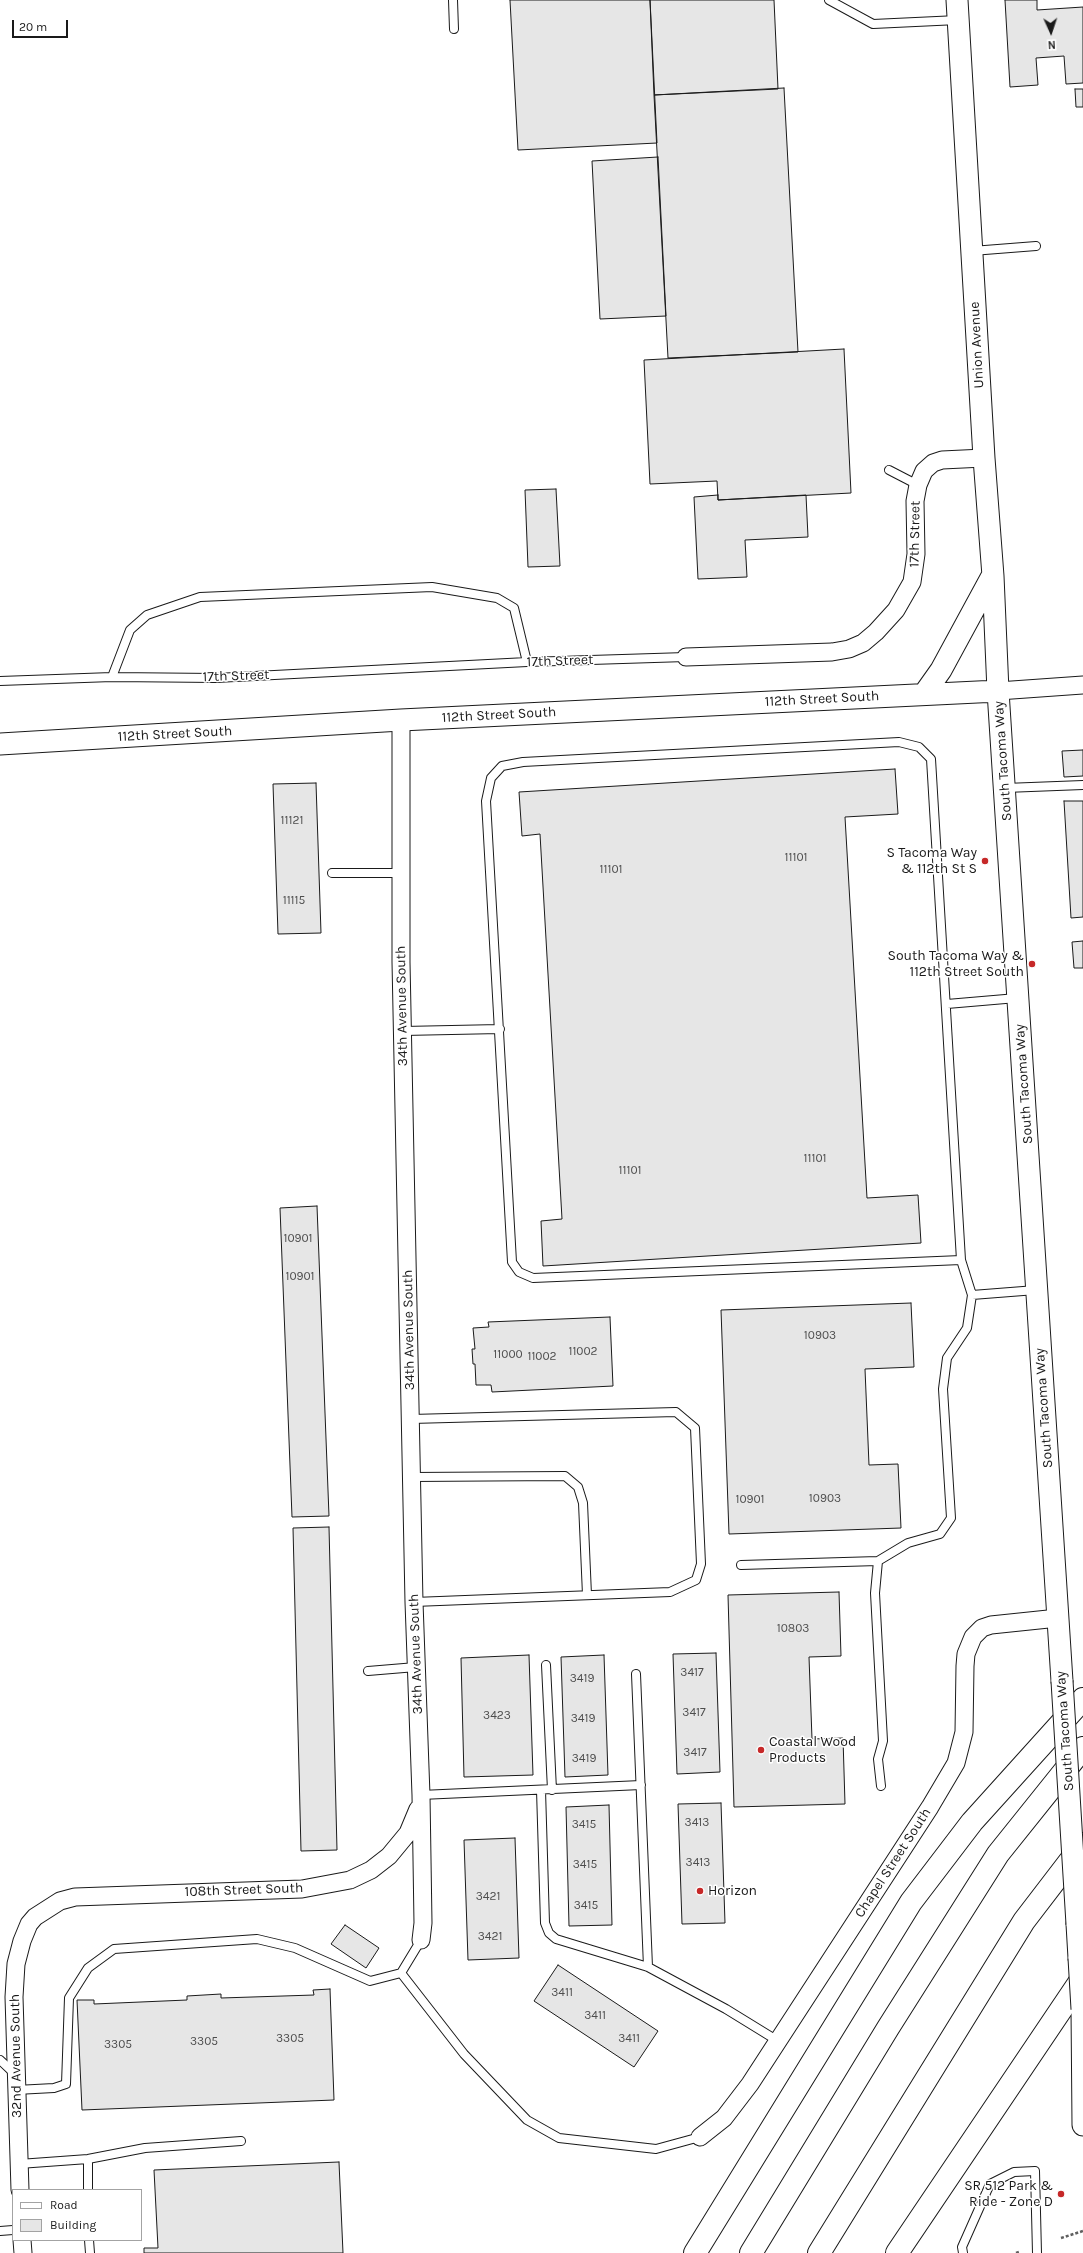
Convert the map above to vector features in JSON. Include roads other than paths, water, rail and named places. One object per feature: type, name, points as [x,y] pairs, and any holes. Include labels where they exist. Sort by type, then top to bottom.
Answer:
[{"type":"highway","points":[[695,2253],[890,1935],[927,1880],[972,1822],[1083,1699]]},
{"type":"highway","points":[[751,2253],[888,2028],[998,1854],[1083,1748]]},
{"type":"highway","points":[[819,2253],[1024,1921],[1083,1844]]},
{"type":"highway","points":[[897,2253],[1081,1968]]},
{"type":"highway","points":[[903,2253],[966,2147]]},
{"type":"highway","points":[[687,2253],[717,2216]]},
{"type":"street","name":"Union Avenue","points":[[958,10],[984,458],[993,576],[998,691]]},
{"type":"street","name":"17th Street","points":[[686,657],[832,652],[856,646],[869,638],[896,610],[912,582],[916,562],[914,510],[918,484],[924,471],[933,463],[942,460],[984,458]]},
{"type":"street","points":[[924,694],[941,670],[993,576]]},
{"type":"street","points":[[998,691],[1083,685]]},
{"type":"street","name":"112th Street South","points":[[0,744],[401,720],[998,691]]},
{"type":"street","name":"South Tacoma Way","points":[[998,691],[1081,1968],[1083,2125]]},
{"type":"street","name":"34th Avenue South","points":[[401,720],[403,1031],[414,1602],[421,1795],[423,1923],[421,1940]]},
{"type":"street","name":"Chapel Street South","points":[[700,2137],[724,2118],[750,2084],[956,1763],[964,1732],[964,1666],[966,1654],[973,1637],[982,1628],[991,1625],[1058,1618]]},
{"type":"street","name":"108th Street South","points":[[30,1924],[45,1909],[60,1901],[75,1897],[302,1889],[350,1880],[371,1870],[396,1849],[412,1825],[421,1795]]},
{"type":"street","name":"32nd Avenue South","points":[[20,2189],[19,2164],[10,2080],[15,1978],[22,1941],[30,1924]]},
{"type":"street","points":[[22,2241],[23,2253]]},
{"type":"lane","points":[[453,0],[454,29]]},
{"type":"lane","points":[[829,0],[873,24],[958,10]]},
{"type":"lane","points":[[972,251],[1036,246]]},
{"type":"lane","points":[[889,470],[918,484]]},
{"type":"lane","points":[[112,677],[130,630],[148,615],[200,597],[432,587],[497,598],[514,608],[527,662]]},
{"type":"lane","name":"17th Street","points":[[0,681],[112,677],[216,678],[527,662],[686,657]]},
{"type":"lane","points":[[741,1564],[878,1561],[908,1543],[940,1534],[951,1518],[942,1389],[947,1358],[967,1328],[972,1295],[961,1260],[947,1004],[931,759],[919,747],[899,742],[523,762],[502,766],[491,778],[486,801],[512,1262],[519,1272],[533,1278],[961,1260]]},
{"type":"lane","points":[[1005,788],[1083,785]]},
{"type":"lane","points":[[332,873],[401,873]]},
{"type":"lane","points":[[947,1004],[1018,998]]},
{"type":"lane","points":[[403,1031],[500,1029]]},
{"type":"lane","points":[[972,1295],[1037,1290]]},
{"type":"lane","points":[[411,1419],[676,1412],[694,1428],[701,1564],[696,1580],[670,1592],[414,1602]]},
{"type":"lane","points":[[412,1477],[564,1476],[578,1487],[583,1503],[587,1595]]},
{"type":"lane","points":[[878,1561],[875,1594],[882,1741],[878,1759],[881,1786]]},
{"type":"lane","points":[[546,1665],[552,1790]]},
{"type":"lane","points":[[368,1670],[416,1667]]},
{"type":"lane","points":[[636,1674],[648,1967]]},
{"type":"lane","points":[[421,1795],[641,1785]]},
{"type":"lane","points":[[541,1790],[545,1923],[549,1933],[556,1939],[648,1967],[726,2009],[778,2041]]},
{"type":"lane","points":[[0,2060],[10,2080],[54,2088],[66,2084],[69,1998],[88,1968],[114,1949],[257,1939],[294,1948],[370,1981],[401,1973],[421,1940]]},
{"type":"lane","points":[[401,1973],[464,2054],[527,2120],[559,2138],[656,2149],[700,2137]]},
{"type":"lane","points":[[19,2164],[88,2159],[145,2148],[241,2141]]},
{"type":"lane","points":[[88,2159],[88,2189]]},
{"type":"lane","points":[[963,2253],[962,2247],[990,2184],[1014,2172],[1035,2171],[1037,2253]]},
{"type":"lane","points":[[0,2231],[12,2230]]},
{"type":"lane","points":[[90,2241],[90,2253]]},
{"type":"place","name":"S Tacoma Way & 112th St S","points":[[985,861]]},
{"type":"place","name":"South Tacoma Way & 112th Street South","points":[[1032,964]]},
{"type":"place","name":"Coastal Wood Products","points":[[761,1750]]},
{"type":"place","name":"Horizon","points":[[700,1891]]},
{"type":"place","name":"SR 512 Park & Ride - Zone D","points":[[1061,2194]]}]
